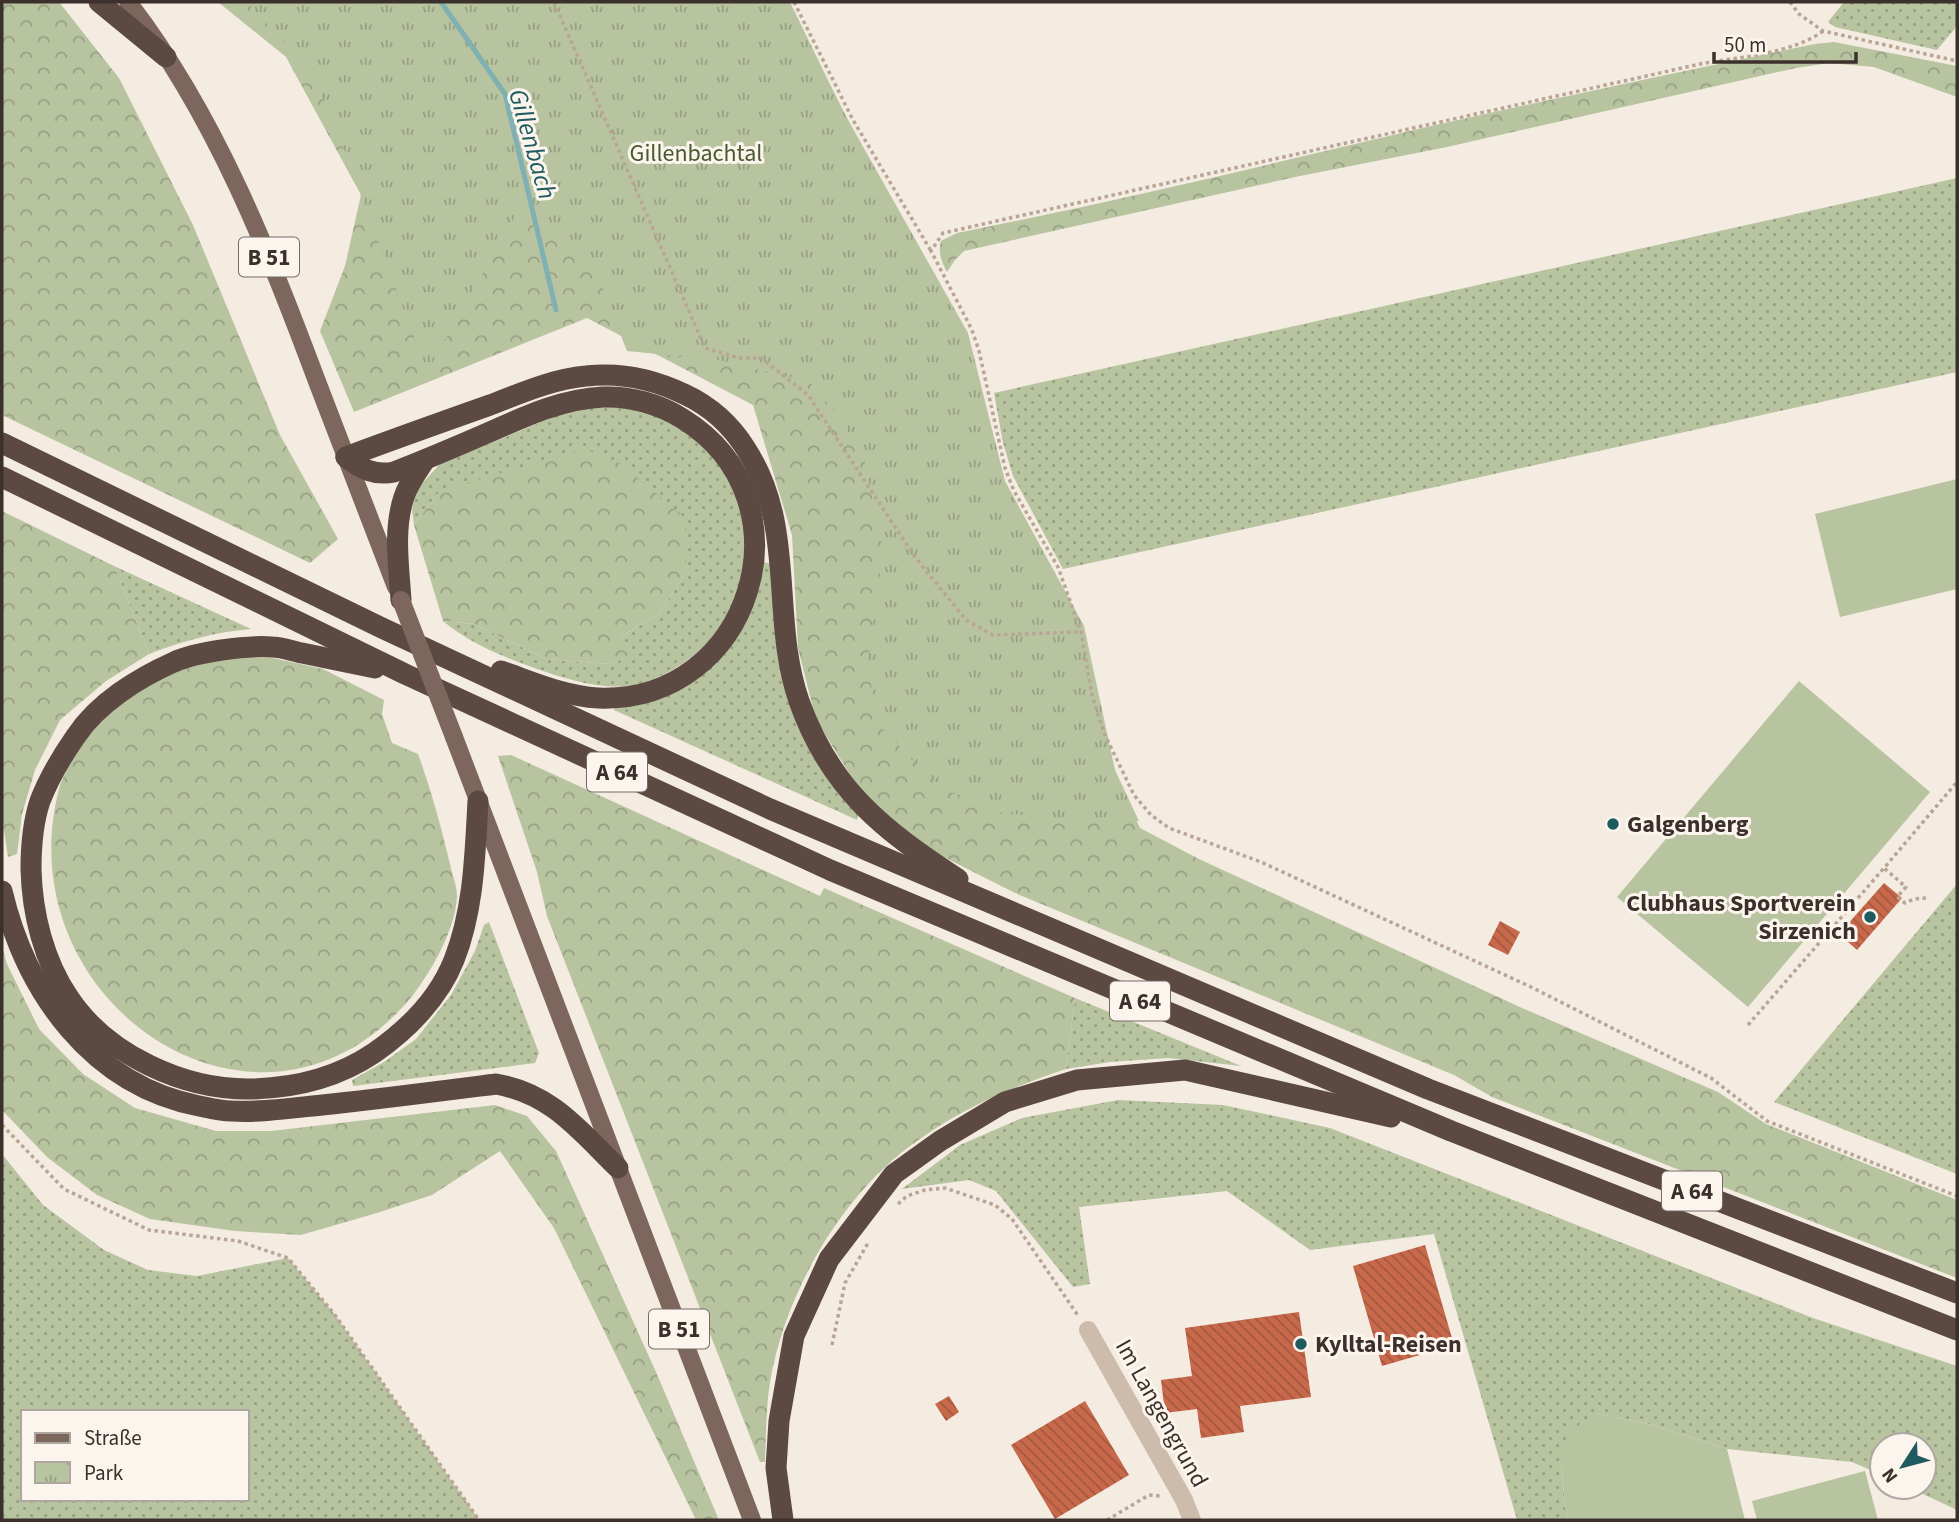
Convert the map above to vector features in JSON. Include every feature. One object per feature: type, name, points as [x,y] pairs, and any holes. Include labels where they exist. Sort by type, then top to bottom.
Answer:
[{"type":"highway","points":[[99,2],[166,57]]},
{"type":"highway","points":[[346,457],[549,384],[585,376],[621,375],[653,381],[701,403],[740,439],[766,486],[779,541],[793,678],[810,726],[826,758],[842,782],[882,824],[919,853],[1003,910]]},
{"type":"highway","points":[[346,457],[377,474],[394,472],[564,402],[622,398],[666,410],[690,423],[715,443],[746,491],[754,518],[752,569],[735,621],[709,656],[664,687],[649,693],[596,698],[564,693],[382,628]]},
{"type":"highway","name":"A 64","points":[[2,443],[382,628],[770,809],[1428,1089],[1957,1293]]},
{"type":"highway","points":[[401,600],[398,550],[400,513],[408,486],[425,460]]},
{"type":"highway","name":"A 64","points":[[2,477],[405,674],[830,870],[1451,1131],[1957,1330]]},
{"type":"highway","points":[[405,674],[272,647],[220,651],[176,660],[139,680],[106,704],[82,727],[59,760],[40,803],[31,852],[32,896],[44,946],[69,999],[100,1033],[143,1062],[184,1080],[230,1090],[280,1089],[325,1079],[356,1065],[393,1040],[420,1014],[453,962],[467,918],[474,870],[478,801]]},
{"type":"highway","points":[[2,891],[29,971],[55,1012],[83,1045],[121,1076],[173,1101],[229,1111],[274,1110],[496,1084],[520,1088],[547,1102],[618,1168]]},
{"type":"highway","points":[[783,1520],[776,1468],[779,1421],[794,1336],[829,1259],[894,1174],[940,1141],[1005,1102],[1077,1080],[1185,1070],[1451,1131]]},
{"type":"main road","name":"B 51","points":[[128,2],[166,57],[216,140],[284,293],[752,1520]]},
{"type":"street","name":"Im Langengrund","points":[[1088,1330],[1184,1500],[1192,1520]]},
{"type":"path","points":[[554,2],[705,348],[739,358],[761,358],[808,395],[915,557],[966,620],[993,635],[1081,632]]},
{"type":"path","points":[[794,2],[853,120],[931,251],[972,330],[1005,468],[1014,491],[1058,567],[1081,632],[1093,695],[1113,752],[1134,794],[1151,815],[1169,828],[1261,862],[1531,987],[1711,1077],[1767,1121],[1957,1196]]},
{"type":"path","points":[[1790,2],[1799,14],[1823,31],[1957,61]]},
{"type":"path","points":[[931,251],[943,233],[1700,64],[1785,48],[1810,41],[1823,31]]},
{"type":"path","points":[[1748,1026],[1957,782]]},
{"type":"path","points":[[1884,868],[1906,887],[1897,897],[1900,900],[1905,903],[1926,898]]},
{"type":"path","points":[[2,1125],[64,1189],[149,1230],[238,1241],[288,1258],[335,1315],[478,1520]]},
{"type":"path","points":[[891,1210],[907,1196],[925,1190],[945,1188],[995,1205],[1012,1219],[1088,1330]]},
{"type":"path","points":[[832,1345],[845,1283],[870,1239]]},
{"type":"path","points":[[1107,1520],[1149,1495],[1184,1500]]},
{"type":"green space","points":[[2,2],[59,2],[119,78],[193,225],[280,435],[338,539],[310,563],[2,415]]},
{"type":"green space","name":"Gillenbachtal","points":[[218,2],[788,2],[913,248],[1106,756],[1140,828],[1199,859],[1522,1008],[1718,1092],[1766,1124],[1957,1200],[1957,1278],[1492,1097],[1454,1075],[1015,893],[932,851],[881,814],[849,773],[816,720],[798,648],[792,535],[753,405],[587,318],[354,412],[320,331],[345,266],[361,195],[286,57]]},
{"type":"green space","name":"Gillenbachtal","points":[[247,2],[790,2],[843,111],[968,333],[1005,481],[1084,626],[1115,770],[1139,821],[1063,819],[978,810],[928,777],[880,726],[867,666],[883,552],[864,456],[836,414],[810,382],[719,360],[627,351],[593,263],[516,214],[427,372],[328,106],[291,49]]},
{"type":"green space","points":[[1844,2],[1957,2],[1957,26],[1937,50],[1835,27],[1828,22]]},
{"type":"green space","points":[[1834,42],[1957,66],[1957,97],[1874,67],[1829,63],[1796,68],[1447,147],[1295,177],[964,251],[947,272],[941,257],[941,241],[957,233],[1133,196],[1523,106]]},
{"type":"green space","points":[[1957,178],[1957,372],[1063,569],[1013,476],[1003,443],[994,393]]},
{"type":"green space","points":[[613,405],[667,420],[709,451],[728,478],[737,499],[748,546],[743,582],[736,601],[714,636],[699,651],[665,674],[646,682],[619,687],[577,681],[500,655],[443,621],[474,624],[546,659],[611,664],[629,656],[621,636],[657,616],[686,573],[440,491],[414,525],[412,510],[416,490],[440,464],[570,410]]},
{"type":"green space","points":[[583,448],[622,464],[686,519],[686,573],[657,616],[621,636],[630,656],[611,664],[546,659],[474,624],[443,621],[414,525],[440,491]]},
{"type":"green space","points":[[1957,479],[1957,589],[1840,617],[1815,514]]},
{"type":"green space","points":[[2,511],[114,566],[149,654],[106,681],[60,720],[35,770],[22,814],[17,854],[8,857],[2,817]]},
{"type":"green space","points":[[763,562],[773,564],[778,645],[858,815],[857,820],[614,710],[614,706],[638,703],[665,693],[728,647],[747,618],[756,596]]},
{"type":"green space","points":[[114,566],[251,629],[199,638],[149,654]]},
{"type":"green space","points":[[247,656],[273,658],[323,669],[384,700],[382,714],[392,743],[418,754],[436,808],[457,892],[456,908],[448,935],[413,995],[353,1048],[287,1071],[220,1067],[158,1041],[106,996],[69,936],[52,864],[60,785],[79,749],[105,718],[137,693],[173,673],[196,665]]},
{"type":"green space","points":[[1799,681],[1930,792],[1748,1007],[1617,897]]},
{"type":"green space","points":[[511,755],[820,896],[824,888],[1075,998],[1066,1069],[988,1099],[934,1129],[890,1163],[864,1188],[841,1217],[803,1280],[778,1348],[770,1382],[765,1462],[760,1462],[547,916],[537,872],[498,756]]},
{"type":"green space","points":[[1957,884],[1957,1174],[1774,1102]]},
{"type":"green space","points":[[489,922],[539,1053],[535,1063],[353,1086],[352,1080],[384,1062],[416,1039],[451,995],[475,951],[484,925]]},
{"type":"green space","points":[[2,946],[7,964],[39,1029],[83,1074],[135,1108],[216,1131],[271,1131],[495,1105],[527,1116],[556,1151],[656,1372],[719,1520],[696,1520],[554,1228],[500,1151],[432,1195],[301,1235],[235,1231],[150,1219],[97,1195],[47,1157],[2,1110]]},
{"type":"green space","points":[[1075,998],[1241,1066],[1168,1058],[1110,1062],[1066,1069]]},
{"type":"green space","points":[[1118,1100],[1223,1105],[1330,1128],[1813,1318],[1957,1366],[1957,1510],[1938,1501],[1938,1431],[1868,1431],[1868,1469],[1852,1462],[1727,1449],[1653,1425],[1596,1413],[1561,1465],[1567,1520],[1517,1520],[1434,1234],[1310,1250],[1227,1191],[1079,1207],[1090,1284],[1073,1287],[996,1191],[969,1180],[902,1189],[960,1145],[1022,1118]]},
{"type":"green space","points":[[2,1154],[43,1205],[104,1250],[148,1270],[197,1276],[288,1258],[335,1315],[479,1520],[2,1520]]},
{"type":"green space","points":[[1596,1413],[1653,1425],[1727,1449],[1745,1520],[1567,1520],[1561,1465],[1567,1433]]},
{"type":"green space","points":[[1865,1471],[1868,1501],[1873,1501],[1878,1520],[1757,1520],[1752,1501]]},
{"type":"building","name":"Clubhaus Sportverein Sirzenich","points":[[1884,883],[1902,898],[1857,950],[1839,934]]},
{"type":"building","points":[[1500,921],[1520,932],[1508,955],[1488,945]]},
{"type":"building","points":[[1425,1245],[1454,1345],[1382,1366],[1353,1266]]},
{"type":"building","points":[[1299,1312],[1311,1397],[1240,1406],[1244,1432],[1201,1438],[1197,1409],[1165,1413],[1161,1380],[1192,1376],[1185,1328]]},
{"type":"building","points":[[949,1396],[959,1412],[946,1421],[935,1404]]},
{"type":"building","points":[[1085,1401],[1129,1475],[1055,1519],[1011,1445]]},
{"type":"waterway","name":"Gillenbach","points":[[441,2],[505,94],[556,310]]},
{"type":"place","name":"Galgenberg","points":[[1613,824]]},
{"type":"place","name":"Clubhaus Sportverein Sirzenich","points":[[1870,917]]},
{"type":"place","name":"Kylltal-Reisen","points":[[1301,1344]]}]
